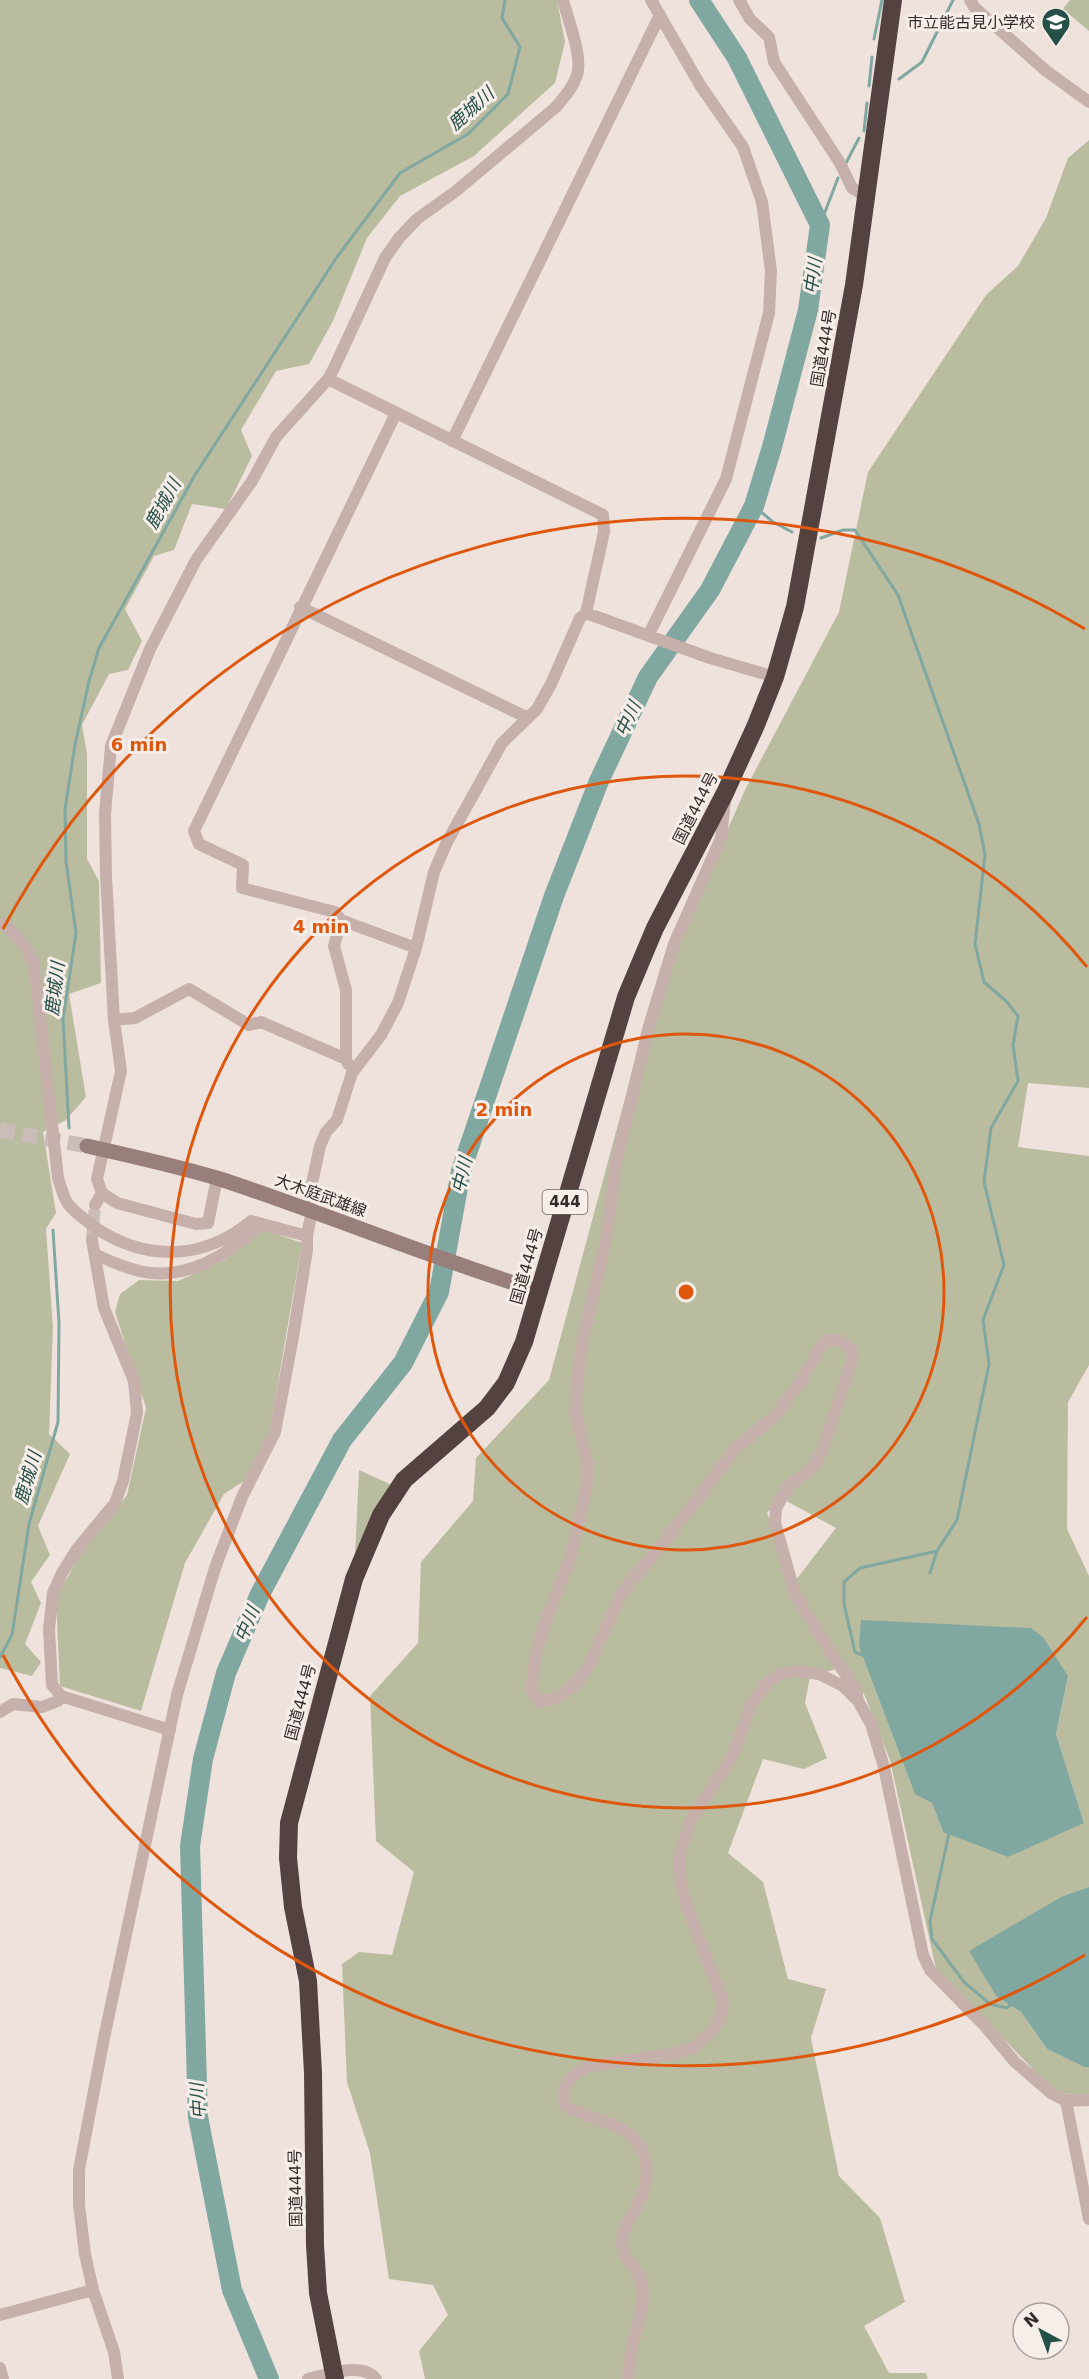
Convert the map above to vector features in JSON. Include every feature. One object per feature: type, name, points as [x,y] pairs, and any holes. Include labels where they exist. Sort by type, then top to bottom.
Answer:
[{"type":"highway","name":"国道444号","points":[[334,2376],[318,2293],[313,2073],[308,1981],[293,1907],[288,1858],[289,1823],[354,1579],[381,1515],[404,1480],[487,1408],[506,1383],[524,1342],[626,997],[655,928],[725,793],[775,677],[795,607],[854,285],[893,0]]},
{"type":"main road","name":"大木庭武雄線","points":[[94,1148],[218,1179],[312,1210],[494,1278],[539,1291]]},
{"type":"street","points":[[208,1222],[196,1224],[117,1203],[102,1193],[97,1179],[94,1148],[121,1071],[114,1020],[105,834],[111,746],[150,649],[196,560],[252,481],[276,436],[328,379],[363,309],[385,258],[399,238],[417,219],[456,191],[556,107],[569,91],[578,74],[578,62],[564,0]]},
{"type":"street","points":[[648,636],[726,478],[769,313],[771,272],[762,202],[743,147],[700,85],[651,0]]},
{"type":"street","points":[[739,0],[750,19],[769,37],[774,62],[840,163],[852,188],[866,196]]},
{"type":"street","points":[[970,0],[975,8],[1045,70],[1089,102]]},
{"type":"street","points":[[452,441],[660,15]]},
{"type":"street","points":[[118,2379],[114,2352],[93,2290],[85,2254],[79,2205],[79,2170],[104,2038],[177,1695],[215,1568],[242,1497],[275,1432],[293,1337],[306,1236],[312,1210],[311,1188],[320,1146],[326,1132],[337,1120],[352,1073],[381,1035],[399,1003],[416,948],[434,872],[447,842],[502,743],[537,709],[551,684],[580,618],[586,613],[604,532],[603,515],[328,379]]},
{"type":"street","points":[[396,413],[194,831],[199,844],[243,865],[242,888],[335,912],[341,920],[416,948]]},
{"type":"street","points":[[300,608],[528,718]]},
{"type":"street","points":[[586,613],[710,658],[775,677]]},
{"type":"street","points":[[725,793],[721,837],[674,944],[649,1026],[616,1162],[606,1240],[582,1342],[577,1382],[576,1414],[588,1466],[588,1482],[570,1559],[536,1653],[531,1690],[539,1702],[550,1701],[572,1687],[586,1671],[621,1595],[629,1583],[658,1550],[737,1447],[775,1416],[801,1381],[821,1346],[828,1340],[839,1340],[851,1349],[853,1357],[822,1452],[812,1468],[788,1487],[776,1508],[775,1523],[795,1594],[832,1655],[856,1689],[858,1701]]},
{"type":"street","points":[[341,920],[334,946],[346,990],[346,1059],[352,1073]]},
{"type":"street","points":[[0,923],[9,928],[22,942],[34,963],[58,1178],[68,1203],[86,1221],[128,1246],[150,1251],[200,1250],[251,1221],[306,1236]]},
{"type":"street","points":[[114,1020],[135,1018],[189,989],[249,1025],[261,1022],[346,1059]]},
{"type":"street","points":[[208,1222],[218,1179]]},
{"type":"street","points":[[95,1205],[102,1193]]},
{"type":"street","points":[[208,1222],[222,1239]]},
{"type":"street","points":[[95,1254],[141,1272],[168,1273],[195,1268],[222,1254],[246,1238],[260,1224]]},
{"type":"street","points":[[92,1240],[104,1308],[134,1381],[137,1413],[123,1481],[115,1503],[77,1549],[53,1593],[49,1629],[52,1685],[61,1696],[170,1730]]},
{"type":"street","points":[[628,2379],[630,2355],[642,2304],[642,2285],[622,2244],[623,2234],[645,2190],[648,2169],[645,2156],[635,2140],[622,2129],[578,2114],[564,2106],[562,2097],[568,2081],[578,2071],[589,2066],[673,2054],[693,2048],[711,2032],[720,2019],[723,2001],[686,1904],[680,1876],[680,1853],[690,1822],[732,1757],[752,1703],[765,1684],[778,1675],[795,1671],[819,1674],[843,1686],[858,1701],[871,1724],[884,1767],[923,1955],[930,1970],[984,2025],[1015,2062],[1051,2094],[1066,2101],[1089,2100]]},
{"type":"street","points":[[0,1712],[13,1704],[42,1707],[58,1701],[61,1696]]},
{"type":"street","points":[[1066,2101],[1089,2219]]},
{"type":"street","points":[[0,2315],[93,2290]]},
{"type":"street","points":[[0,2368],[3,2379]]},
{"type":"street","points":[[308,2379],[334,2376],[352,2369],[373,2375],[376,2379]]},
{"type":"green space","points":[[0,0],[557,0],[565,42],[555,83],[474,156],[400,196],[367,238],[333,321],[309,364],[276,371],[241,430],[252,456],[226,509],[192,504],[174,550],[154,556],[125,609],[142,641],[128,670],[109,674],[82,725],[87,754],[87,859],[99,881],[101,983],[69,994],[86,1097],[66,1120],[43,1132],[56,1213],[46,1229],[53,1327],[49,1434],[70,1454],[38,1526],[50,1555],[31,1582],[41,1603],[25,1644],[41,1662],[32,1676],[0,1668]]},
{"type":"green space","points":[[1070,0],[1089,0],[1089,31],[1063,9]]},
{"type":"green space","points":[[1089,140],[1089,1088],[1028,1083],[1018,1147],[1089,1156],[1089,1365],[1068,1402],[1067,1529],[1089,1576],[1089,1887],[1063,1896],[997,1997],[1021,2012],[1047,2049],[1084,2067],[1089,2067],[1089,2102],[1052,2089],[936,1969],[890,1760],[864,1694],[842,1667],[810,1677],[805,1703],[827,1758],[804,1769],[763,1759],[728,1853],[763,1882],[788,1979],[826,1989],[811,2038],[839,2176],[880,2218],[905,2302],[864,2326],[889,2373],[926,2373],[928,2379],[425,2379],[419,2351],[448,2315],[433,2285],[389,2279],[370,2153],[347,2082],[342,1964],[359,1952],[392,1955],[414,1872],[376,1841],[370,1696],[418,1643],[421,1562],[473,1501],[476,1458],[549,1380],[650,1006],[745,790],[839,612],[868,472],[986,295],[1018,266],[1046,218],[1068,158]],"holes":[[[781,1498],[836,1528],[795,1581],[767,1513]],[[859,1647],[1068,1676],[1056,1734],[1084,1823],[943,1832],[932,1803],[915,1793]]]},
{"type":"green space","points":[[263,1229],[302,1243],[269,1435],[244,1481],[224,1494],[185,1563],[141,1711],[60,1686],[56,1598],[79,1556],[127,1495],[146,1408],[115,1312],[120,1294],[139,1280],[178,1281],[225,1260]]},
{"type":"green space","points":[[359,1470],[390,1484],[355,1556]]},
{"type":"water","points":[[861,1620],[1031,1628],[1043,1637],[1068,1676],[1056,1734],[1084,1823],[1008,1857],[943,1832],[932,1803],[915,1794],[859,1647]]},
{"type":"water","points":[[1089,1887],[1089,2067],[1084,2067],[1047,2049],[1021,2012],[997,1997],[969,1951],[1063,1896]]},
{"type":"waterway","name":"鹿城川","points":[[69,1128],[63,1019],[76,933],[66,861],[65,809],[75,745],[99,648],[195,475],[337,257],[400,173],[468,134],[508,94],[520,47],[502,18],[505,0]]},
{"type":"waterway","name":"中川","points":[[269,2379],[232,2290],[198,2117],[190,1846],[203,1759],[226,1673],[260,1594],[342,1440],[403,1363],[439,1292],[461,1171],[554,896],[599,781],[648,677],[710,590],[754,506],[772,447],[808,310],[820,225],[737,58],[699,0]]},
{"type":"waterway","points":[[874,39],[882,0]]},
{"type":"waterway","points":[[899,79],[922,62],[953,0]]},
{"type":"waterway","points":[[869,86],[872,57]]},
{"type":"waterway","points":[[864,131],[867,103]]},
{"type":"waterway","points":[[846,163],[859,138]]},
{"type":"waterway","points":[[820,225],[838,178]]},
{"type":"waterway","points":[[754,506],[773,522],[792,532]]},
{"type":"waterway","points":[[821,538],[843,530],[855,530],[898,595],[979,824],[985,855],[975,944],[984,982],[1006,1001],[1018,1016],[1013,1045],[1018,1081],[991,1128],[984,1182],[1004,1265],[983,1320],[989,1364],[957,1520],[937,1551],[930,1573]]},
{"type":"waterway","name":"鹿城川","points":[[0,1657],[12,1635],[29,1524],[58,1422],[59,1323],[53,1230]]},
{"type":"waterway","points":[[865,1656],[855,1652],[844,1604],[844,1582],[860,1568],[937,1551]]},
{"type":"waterway","points":[[949,1833],[930,1921],[932,1939],[964,1982],[990,2004],[1007,2008],[1013,2002]]},
{"type":"tunnel","points":[[0,1130],[87,1146]]},
{"type":"tunnel","points":[[92,1240],[95,1205]]},
{"type":"place","name":"市立能古見小学校","points":[[1056,48]]}]
